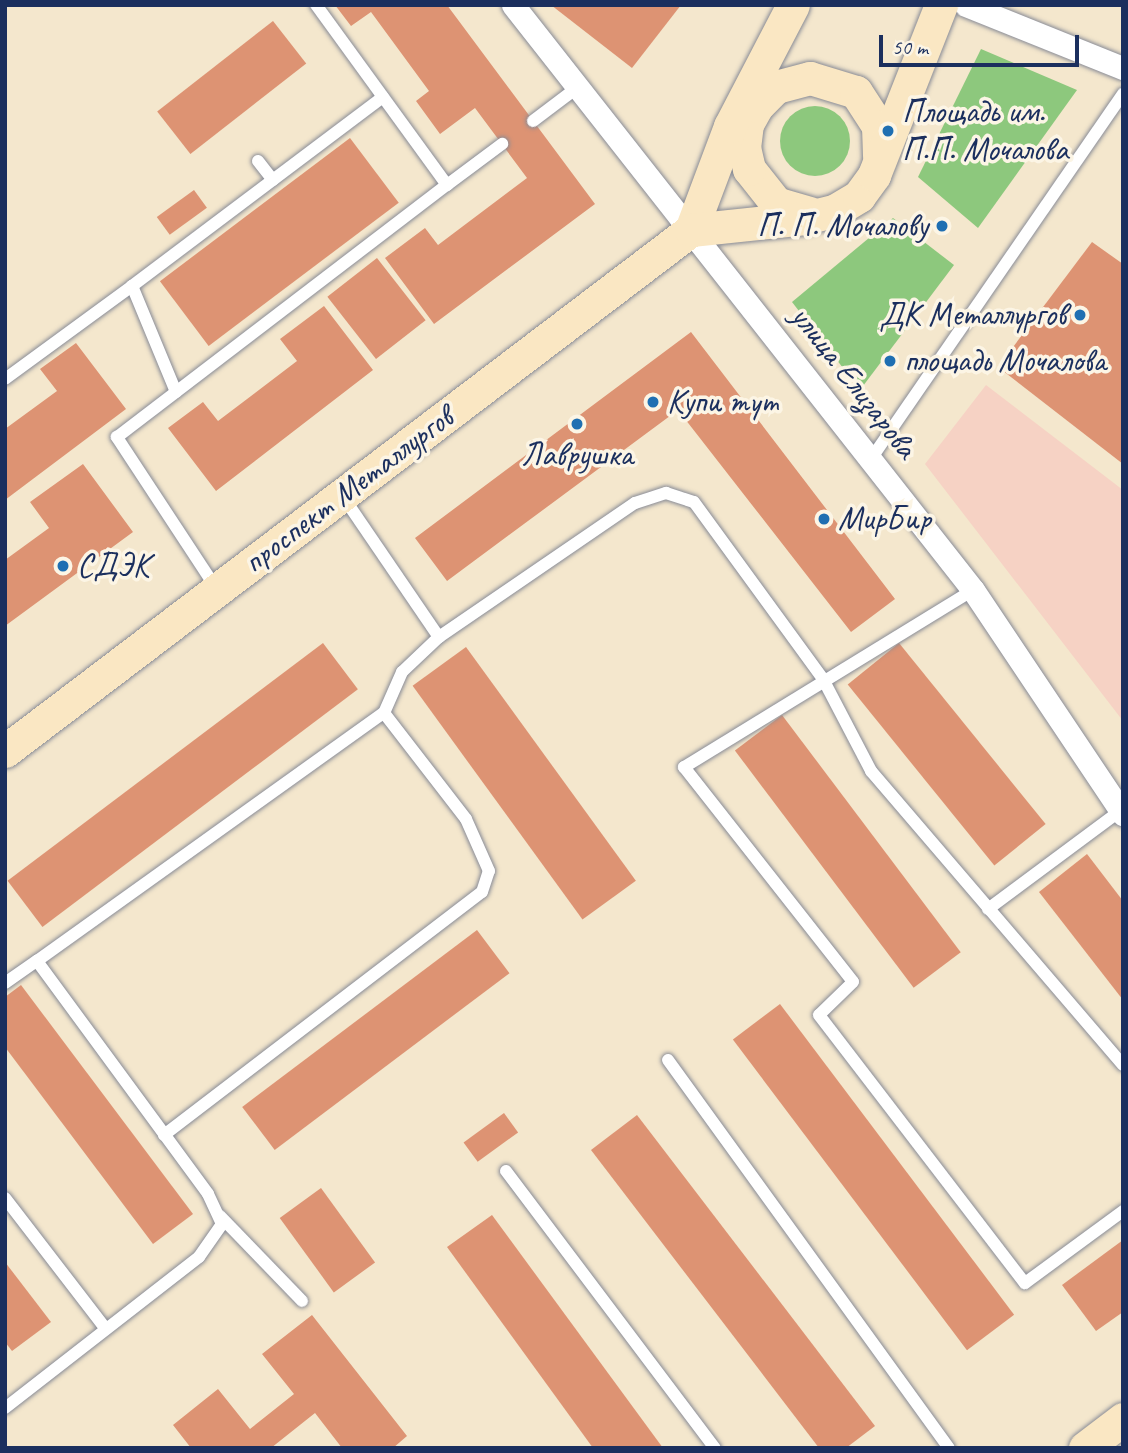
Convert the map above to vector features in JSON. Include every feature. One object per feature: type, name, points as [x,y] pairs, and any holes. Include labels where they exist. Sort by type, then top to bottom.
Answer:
[{"type":"street","name":"улица Елизарова","points":[[513,5],[974,590],[1122,811]]},
{"type":"street","points":[[793,5],[769,51],[751,111],[744,148],[748,169],[767,195],[790,210],[813,214],[836,210]]},
{"type":"street","points":[[691,230],[805,218],[836,210],[859,197],[876,167],[941,5]]},
{"type":"street","points":[[966,5],[1123,68]]},
{"type":"street","points":[[691,230],[751,111],[810,78],[856,92],[878,127],[876,167]]},
{"type":"street","name":"проспект Металлургов","points":[[5,751],[691,230]]},
{"type":"street","points":[[1085,1448],[1120,1426]]},
{"type":"lane","points":[[316,5],[447,185]]},
{"type":"lane","points":[[533,121],[578,88]]},
{"type":"lane","points":[[871,459],[1123,94]]},
{"type":"lane","points":[[5,379],[383,97]]},
{"type":"lane","points":[[217,590],[117,437],[502,144]]},
{"type":"lane","points":[[258,161],[273,180]]},
{"type":"lane","points":[[132,286],[176,392]]},
{"type":"lane","points":[[5,983],[384,713],[402,672],[439,637],[635,503],[666,493],[694,502],[823,679],[871,771],[1123,1065]]},
{"type":"lane","points":[[342,495],[439,637]]},
{"type":"lane","points":[[974,590],[823,679],[684,767],[853,982],[819,1015],[1025,1283],[1123,1210]]},
{"type":"lane","points":[[164,1135],[482,892],[489,871],[467,819],[384,713]]},
{"type":"lane","points":[[988,909],[1122,811]]},
{"type":"lane","points":[[5,1408],[199,1257],[222,1224],[164,1135],[37,961]]},
{"type":"lane","points":[[668,1060],[948,1448]]},
{"type":"lane","points":[[506,1171],[715,1448]]},
{"type":"lane","points":[[5,1198],[106,1329]]},
{"type":"lane","points":[[217,1213],[302,1301]]},
{"type":"shaded area","points":[[986,385],[1123,490],[1123,721],[925,464]]},
{"type":"green space","points":[[981,49],[1077,90],[978,228],[918,177]]},
{"type":"green space","points":[[815,106],[834,112],[844,122],[850,141],[844,160],[834,170],[815,176],[796,170],[786,160],[780,141],[786,122],[796,112]]},
{"type":"green space","points":[[893,218],[954,265],[860,390],[792,302]]},
{"type":"building","points":[[335,5],[447,5],[595,204],[434,324],[385,258],[425,228],[438,245],[527,178],[475,108],[440,134],[416,101],[429,91],[371,12],[351,26]]},
{"type":"building","points":[[551,5],[681,5],[632,68]]},
{"type":"building","points":[[273,21],[306,64],[190,154],[157,112]]},
{"type":"building","points":[[350,138],[399,203],[209,346],[160,281]]},
{"type":"building","points":[[194,190],[207,208],[170,235],[157,217]]},
{"type":"building","name":"ДК Металлургов","points":[[1092,242],[1123,264],[1123,464],[998,367]]},
{"type":"building","points":[[377,258],[426,320],[376,359],[327,297]]},
{"type":"building","points":[[324,306],[373,370],[216,491],[168,428],[203,402],[218,421],[297,361],[280,339]]},
{"type":"building","points":[[691,332],[895,599],[851,632],[678,410],[447,581],[415,538]]},
{"type":"building","points":[[76,343],[126,409],[5,500],[5,429],[57,391],[40,369]]},
{"type":"building","points":[[83,464],[133,532],[5,626],[5,560],[49,528],[30,502]]},
{"type":"building","points":[[323,643],[358,689],[42,927],[8,881]]},
{"type":"building","points":[[899,643],[1046,824],[994,866],[848,685]]},
{"type":"building","points":[[466,647],[636,881],[582,920],[413,686]]},
{"type":"building","points":[[782,715],[961,952],[914,988],[735,751]]},
{"type":"building","points":[[1087,854],[1123,901],[1123,1000],[1039,892]]},
{"type":"building","points":[[477,930],[509,973],[275,1150],[242,1107]]},
{"type":"building","points":[[21,985],[193,1214],[153,1244],[5,1047],[5,997]]},
{"type":"building","points":[[780,1004],[1014,1315],[967,1350],[733,1040]]},
{"type":"building","points":[[504,1113],[518,1132],[478,1162],[464,1142]]},
{"type":"building","points":[[637,1115],[875,1426],[846,1448],[819,1448],[591,1150]]},
{"type":"building","points":[[321,1188],[375,1262],[334,1292],[280,1218]]},
{"type":"building","points":[[492,1215],[663,1448],[593,1448],[447,1247]]},
{"type":"building","points":[[1123,1240],[1123,1312],[1096,1331],[1062,1285]]},
{"type":"building","points":[[5,1262],[51,1322],[12,1351],[5,1342]]},
{"type":"building","points":[[312,1315],[407,1436],[393,1448],[342,1448],[315,1413],[271,1448],[191,1448],[173,1425],[218,1389],[250,1429],[294,1394],[262,1354]]},
{"type":"place","name":"Площадь им. П.П. Мочалова","points":[[888,131]]},
{"type":"place","name":"П. П. Мочалову","points":[[942,226]]},
{"type":"place","name":"ДК Металлургов","points":[[1080,315]]},
{"type":"place","name":"площадь Мочалова","points":[[890,361]]},
{"type":"place","name":"Купи тут","points":[[653,402]]},
{"type":"place","name":"Лаврушка","points":[[577,424]]},
{"type":"place","name":"МирБир","points":[[824,519]]},
{"type":"place","name":"СДЭК","points":[[63,566]]}]
